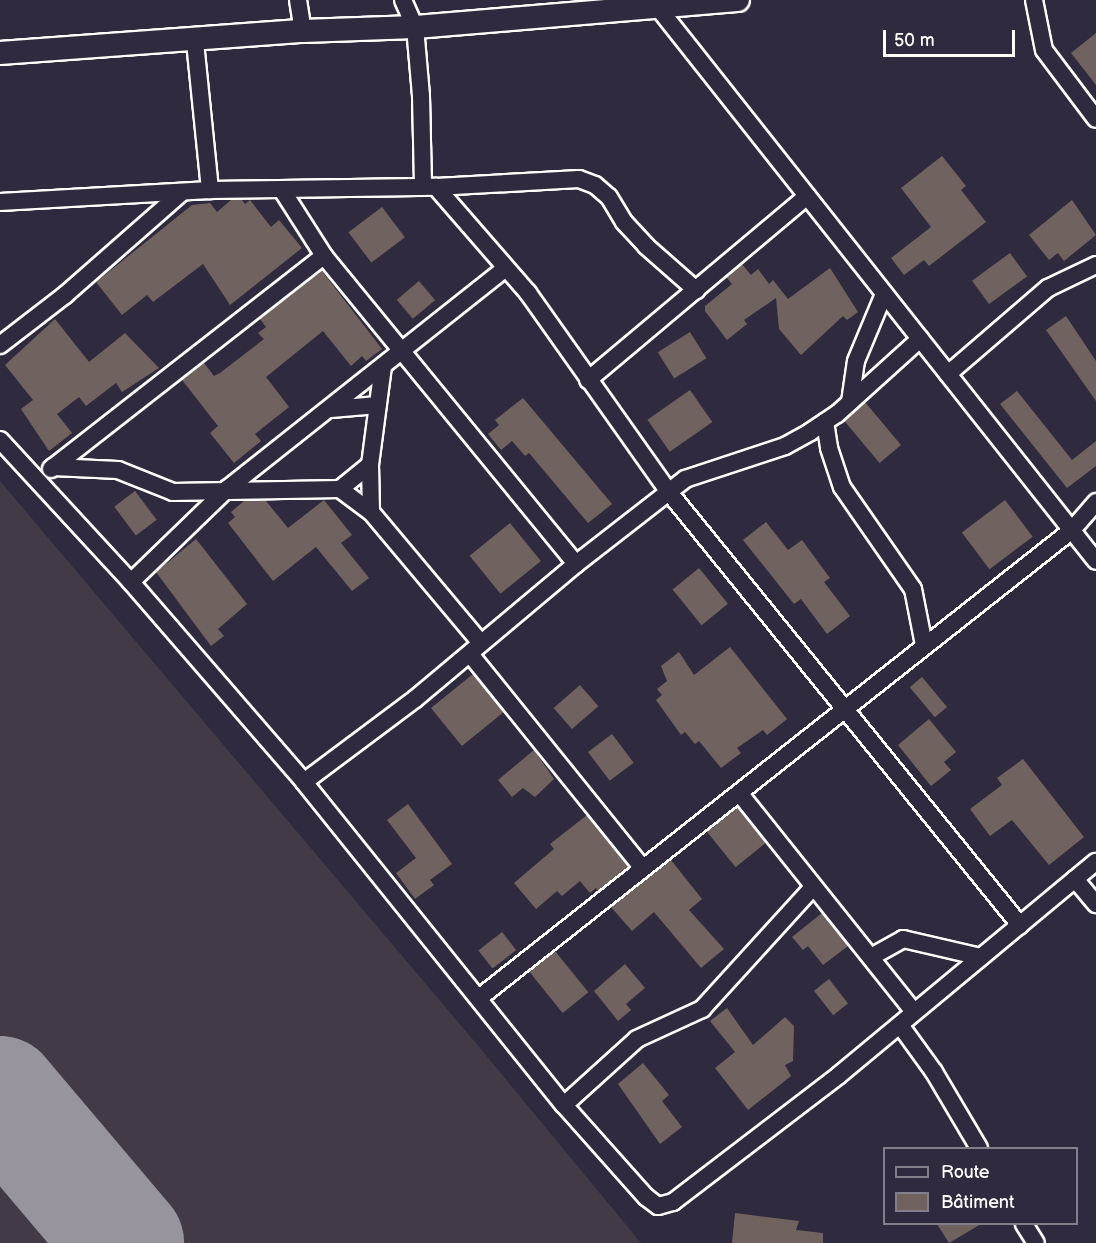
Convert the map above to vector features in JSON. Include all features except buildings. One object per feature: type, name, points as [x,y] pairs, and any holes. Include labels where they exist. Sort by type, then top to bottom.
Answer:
[{"type":"street","points":[[298,0],[303,31]]},
{"type":"street","points":[[403,0],[415,27],[429,187],[528,293],[668,491],[846,706],[1020,925]]},
{"type":"street","points":[[0,53],[195,42],[303,31],[415,27],[654,2],[738,0]]},
{"type":"street","points":[[1034,0],[1044,50],[1096,118]]},
{"type":"street","points":[[654,2],[1096,561]]},
{"type":"street","points":[[195,42],[210,190]]},
{"type":"street","points":[[0,202],[180,194],[210,190],[429,187],[559,178],[595,185],[609,197],[624,222],[646,246],[696,290]]},
{"type":"street","points":[[282,190],[324,256],[576,564]]},
{"type":"street","points":[[1,339],[65,295],[180,194]]},
{"type":"street","points":[[588,380],[807,196]]},
{"type":"street","points":[[37,481],[324,256]]},
{"type":"street","points":[[948,374],[1048,288],[1096,265]]},
{"type":"street","points":[[131,582],[227,489],[331,409],[505,269]]},
{"type":"street","points":[[850,402],[856,361],[884,294]]},
{"type":"street","points":[[304,782],[476,648],[668,491],[702,471],[785,446],[825,423],[920,339]]},
{"type":"street","points":[[371,512],[370,465],[383,366]]},
{"type":"street","points":[[331,409],[378,405]]},
{"type":"street","points":[[825,423],[828,448],[842,487],[914,589],[924,645]]},
{"type":"street","points":[[0,440],[131,582],[304,782],[564,1105],[645,1197],[666,1206],[900,1025],[1096,862]]},
{"type":"street","points":[[340,489],[370,465]]},
{"type":"street","points":[[53,467],[118,470],[173,492],[227,489],[340,489],[371,512],[642,867]]},
{"type":"street","points":[[479,998],[642,867],[740,794],[846,706],[1072,530],[1096,502]]},
{"type":"street","points":[[740,794],[914,1012]]},
{"type":"street","points":[[1075,879],[1096,904]]},
{"type":"street","points":[[564,1105],[638,1040],[702,1009],[813,887]]},
{"type":"street","points":[[871,957],[903,939],[981,957]]},
{"type":"street","points":[[900,1025],[934,1072],[978,1147]]},
{"type":"street","points":[[1025,1225],[1036,1243]]},
{"type":"shaded area","points":[[0,481],[480,1048],[641,1243],[0,1243]]},
{"type":"taxiway","points":[[0,1060],[7,1068],[14,1112]]},
{"type":"taxiway","points":[[0,1133],[47,1151]]},
{"type":"runway","points":[[0,1095],[125,1243]]}]
